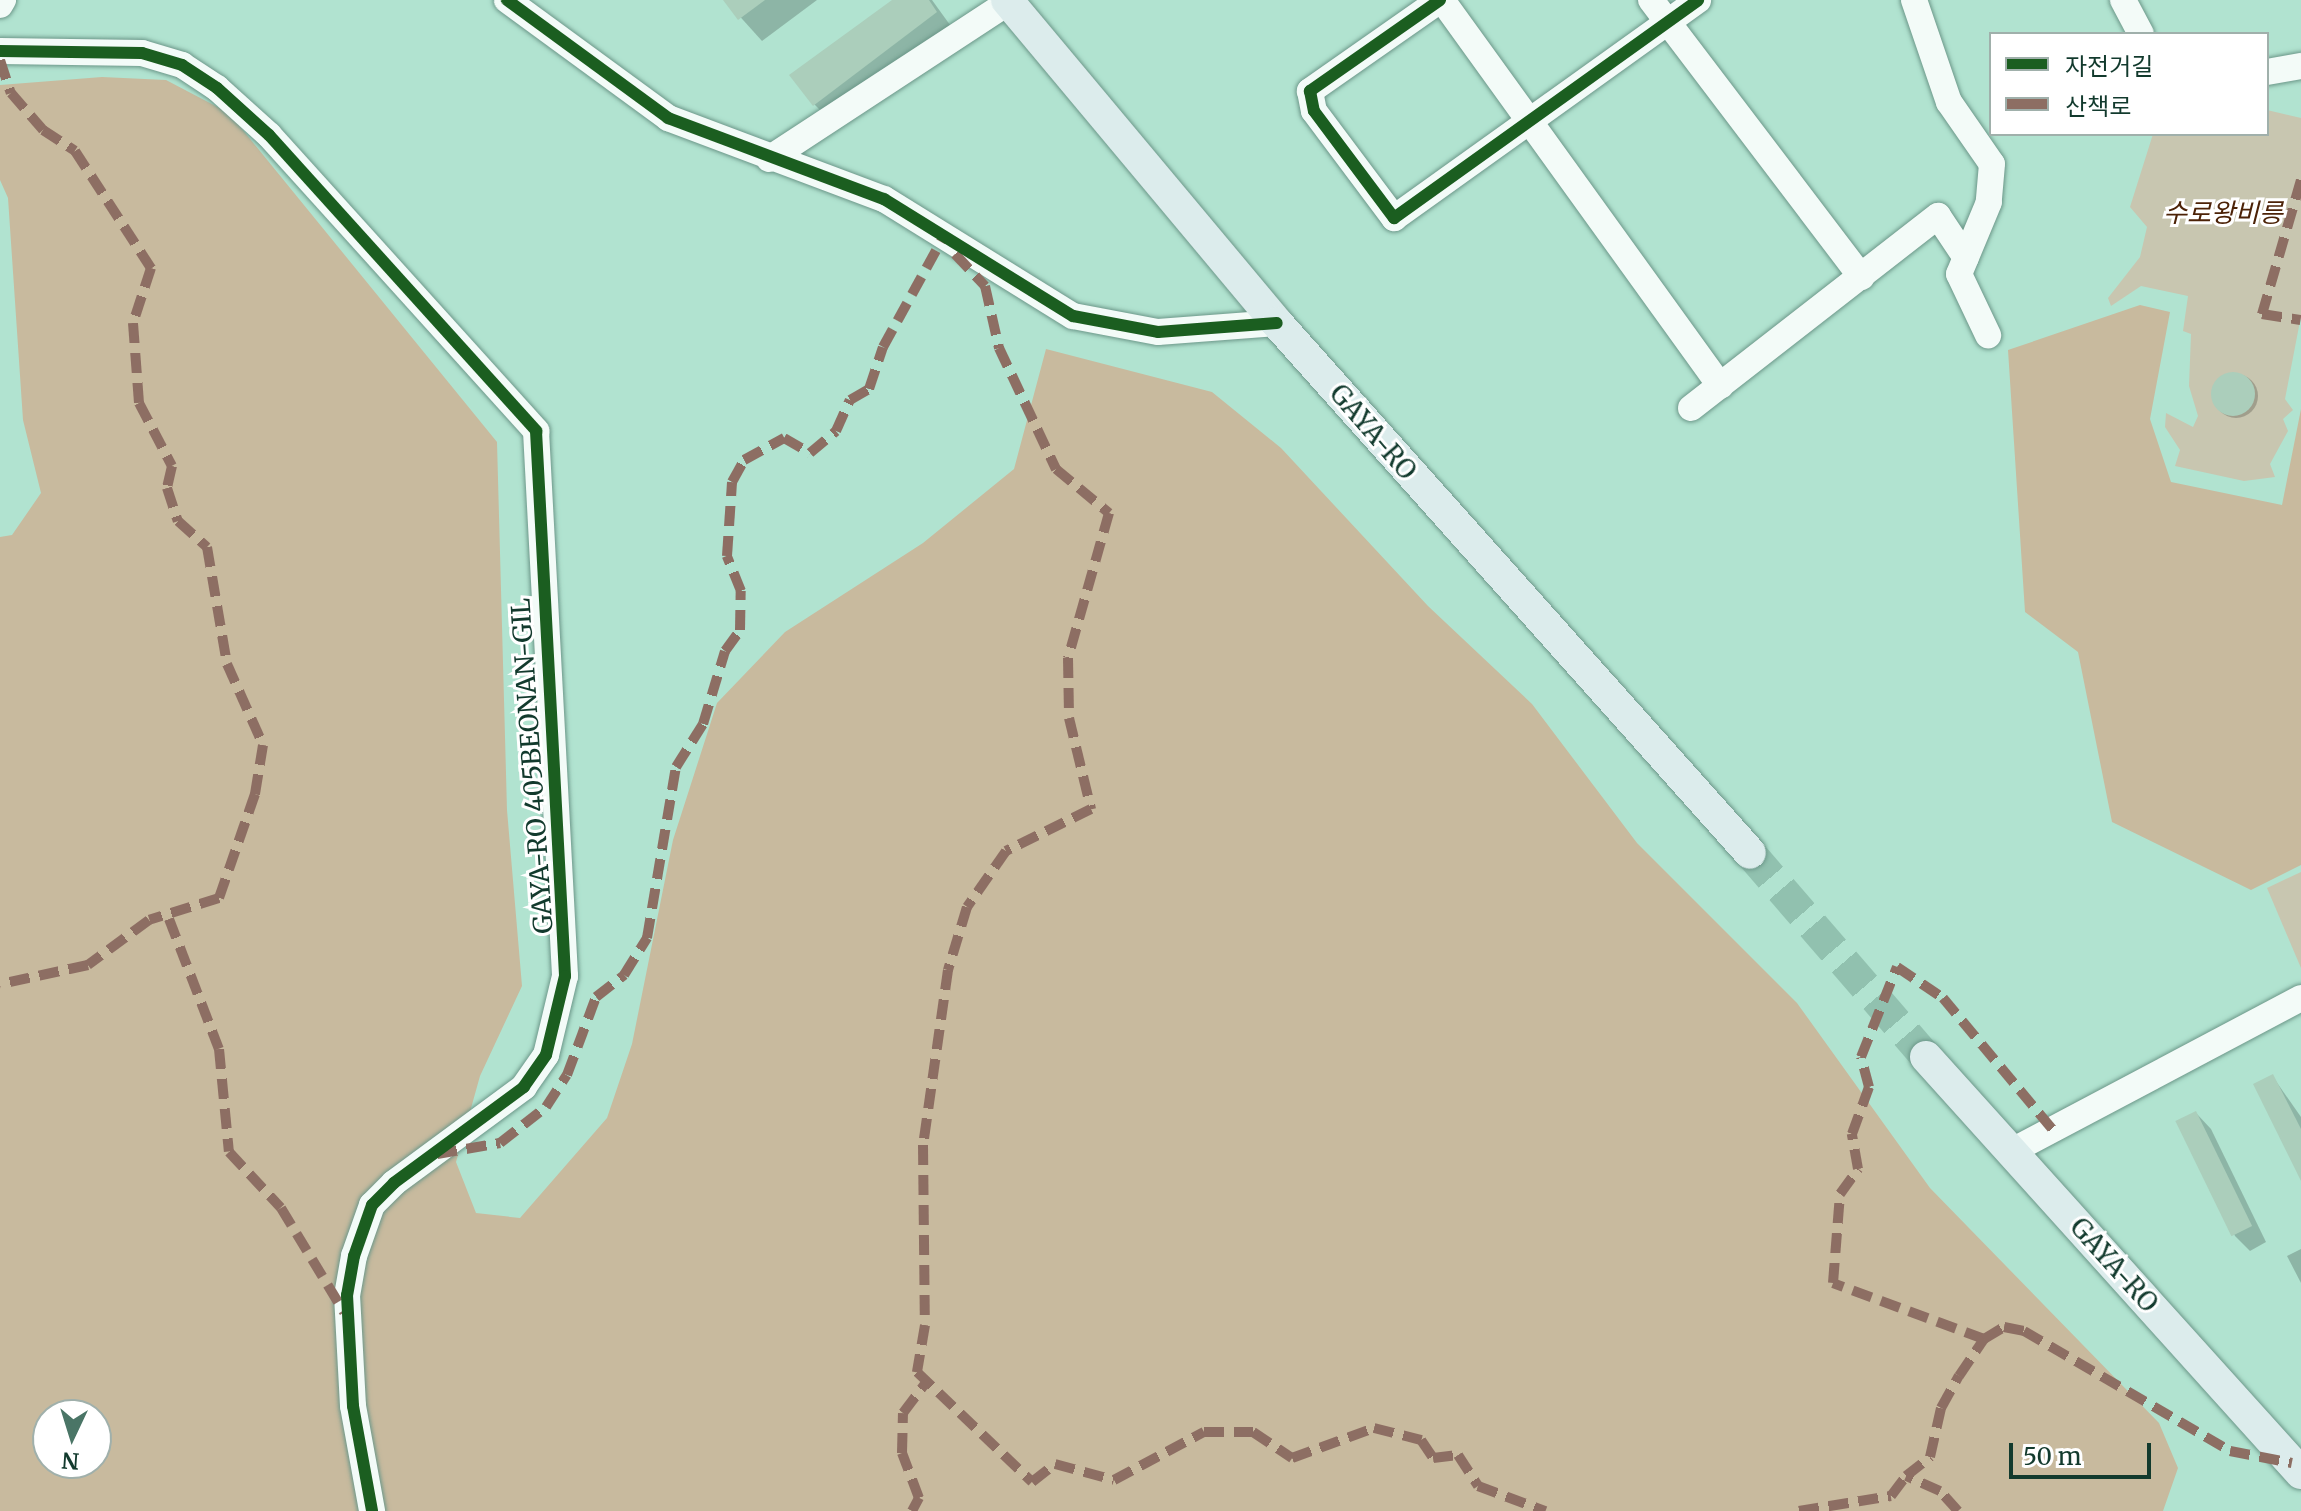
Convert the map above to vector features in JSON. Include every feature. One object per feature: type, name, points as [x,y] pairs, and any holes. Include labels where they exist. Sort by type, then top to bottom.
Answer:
[{"type":"main road","name":"GAYA-RO","points":[[1009,1],[1277,323],[1750,853]]},
{"type":"main road","name":"GAYA-RO","points":[[1926,1057],[2301,1473]]},
{"type":"street","points":[[0,5],[3,0]]},
{"type":"street","points":[[507,0],[668,118],[769,159],[884,199],[1073,316],[1158,332],[1277,323]]},
{"type":"street","points":[[1698,0],[1531,123],[1394,218],[1314,111],[1310,91],[1441,0],[1531,123],[1720,386]]},
{"type":"street","points":[[1651,0],[1861,277]]},
{"type":"street","points":[[1914,0],[1949,102],[1992,164],[1989,202],[1959,274],[1988,335]]},
{"type":"street","points":[[2123,0],[2140,32]]},
{"type":"street","points":[[769,159],[1009,1]]},
{"type":"street","name":"GAYA-RO 405BEONAN-GIL","points":[[0,51],[142,53],[182,65],[217,88],[269,135],[536,431],[565,976],[546,1055],[524,1087],[394,1183],[372,1205],[354,1256],[347,1295],[353,1406],[372,1511]]},
{"type":"street","points":[[2269,72],[2301,66]]},
{"type":"street","points":[[1691,408],[1938,216],[1966,258]]},
{"type":"street","points":[[2012,1151],[2301,998]]},
{"type":"green space","name":"수로왕비릉","points":[[2269,110],[2301,118],[2301,316],[2285,399],[2293,410],[2283,419],[2288,431],[2270,464],[2275,477],[2244,481],[2175,466],[2180,450],[2165,427],[2166,413],[2193,427],[2198,416],[2189,386],[2191,334],[2183,331],[2188,296],[2141,286],[2111,306],[2108,298],[2140,257],[2147,227],[2130,207],[2152,136],[2269,136]]},
{"type":"green space","points":[[2301,872],[2301,968],[2267,888]]},
{"type":"shaded area","points":[[102,77],[166,80],[229,113],[497,442],[507,810],[522,986],[480,1076],[456,1162],[476,1213],[520,1218],[607,1118],[632,1044],[673,840],[717,703],[785,632],[923,543],[1014,469],[1046,349],[1212,392],[1281,448],[1428,606],[1532,704],[1637,843],[1797,1003],[1930,1188],[2159,1423],[2178,1468],[2163,1511],[0,1511],[0,537],[12,535],[41,493],[23,420],[8,198],[0,180],[0,85]]},
{"type":"shaded area","points":[[2140,305],[2170,312],[2150,419],[2171,482],[2282,505],[2301,409],[2301,865],[2251,890],[2112,822],[2078,652],[2025,612],[2008,350]]},
{"type":"building","points":[[723,0],[765,0],[738,20]]},
{"type":"building","points":[[892,0],[929,0],[937,12],[813,106],[789,75]]},
{"type":"building","points":[[2233,372],[2249,378],[2255,394],[2249,410],[2233,416],[2217,410],[2211,394],[2217,378]]},
{"type":"building","points":[[2273,1074],[2301,1129],[2301,1181],[2253,1084]]},
{"type":"building","points":[[2196,1111],[2252,1226],[2231,1236],[2175,1121]]},
{"type":"tunnel","points":[[1750,853],[1926,1057]]},
{"type":"marked path","points":[[0,60],[11,93],[43,130],[75,151],[151,268],[133,323],[139,403],[172,466],[167,488],[178,521],[207,547],[227,664],[263,745],[255,794],[219,898],[149,920],[88,965],[0,984]]},
{"type":"marked path","points":[[2301,180],[2262,314],[2301,320]]},
{"type":"marked path","points":[[437,1154],[500,1143],[546,1107],[567,1075],[596,997],[624,975],[647,938],[676,767],[703,724],[725,651],[740,630],[741,591],[727,556],[732,482],[744,460],[784,438],[810,453],[836,431],[850,400],[869,389],[883,347],[944,236]]},
{"type":"marked path","points":[[955,254],[985,286],[999,348],[1056,469],[1109,513],[1068,658],[1069,718],[1091,809],[1006,851],[967,907],[948,970],[923,1145],[925,1325],[917,1372],[1032,1482],[1055,1464],[1114,1480],[1204,1432],[1253,1432],[1292,1458],[1374,1428],[1421,1440],[1433,1458],[1458,1455],[1478,1486],[1545,1511]]},
{"type":"marked path","points":[[169,919],[219,1049],[229,1152],[281,1208],[344,1312]]},
{"type":"marked path","points":[[1984,1339],[1833,1283],[1840,1194],[1858,1169],[1852,1134],[1869,1087],[1861,1057],[1897,967],[1943,998],[2053,1130]]},
{"type":"marked path","points":[[1958,1511],[1940,1491],[1906,1476],[1930,1457],[1941,1408],[1959,1376],[1984,1339],[2004,1327],[2024,1331],[2230,1451],[2292,1463]]},
{"type":"marked path","points":[[912,1511],[919,1498],[902,1453],[903,1413],[925,1384]]},
{"type":"marked path","points":[[1799,1511],[1891,1496],[1906,1476]]},
{"type":"cycle path","points":[[507,0],[668,118],[884,199],[1073,316],[1158,332],[1277,323]]},
{"type":"cycle path","points":[[1440,0],[1310,91],[1314,111],[1394,218],[1698,0]]},
{"type":"cycle path","points":[[0,51],[142,53],[182,65],[217,88],[269,135],[536,431],[565,976],[546,1055],[524,1087],[394,1183],[372,1205],[354,1256],[347,1295],[353,1406],[372,1511]]}]
